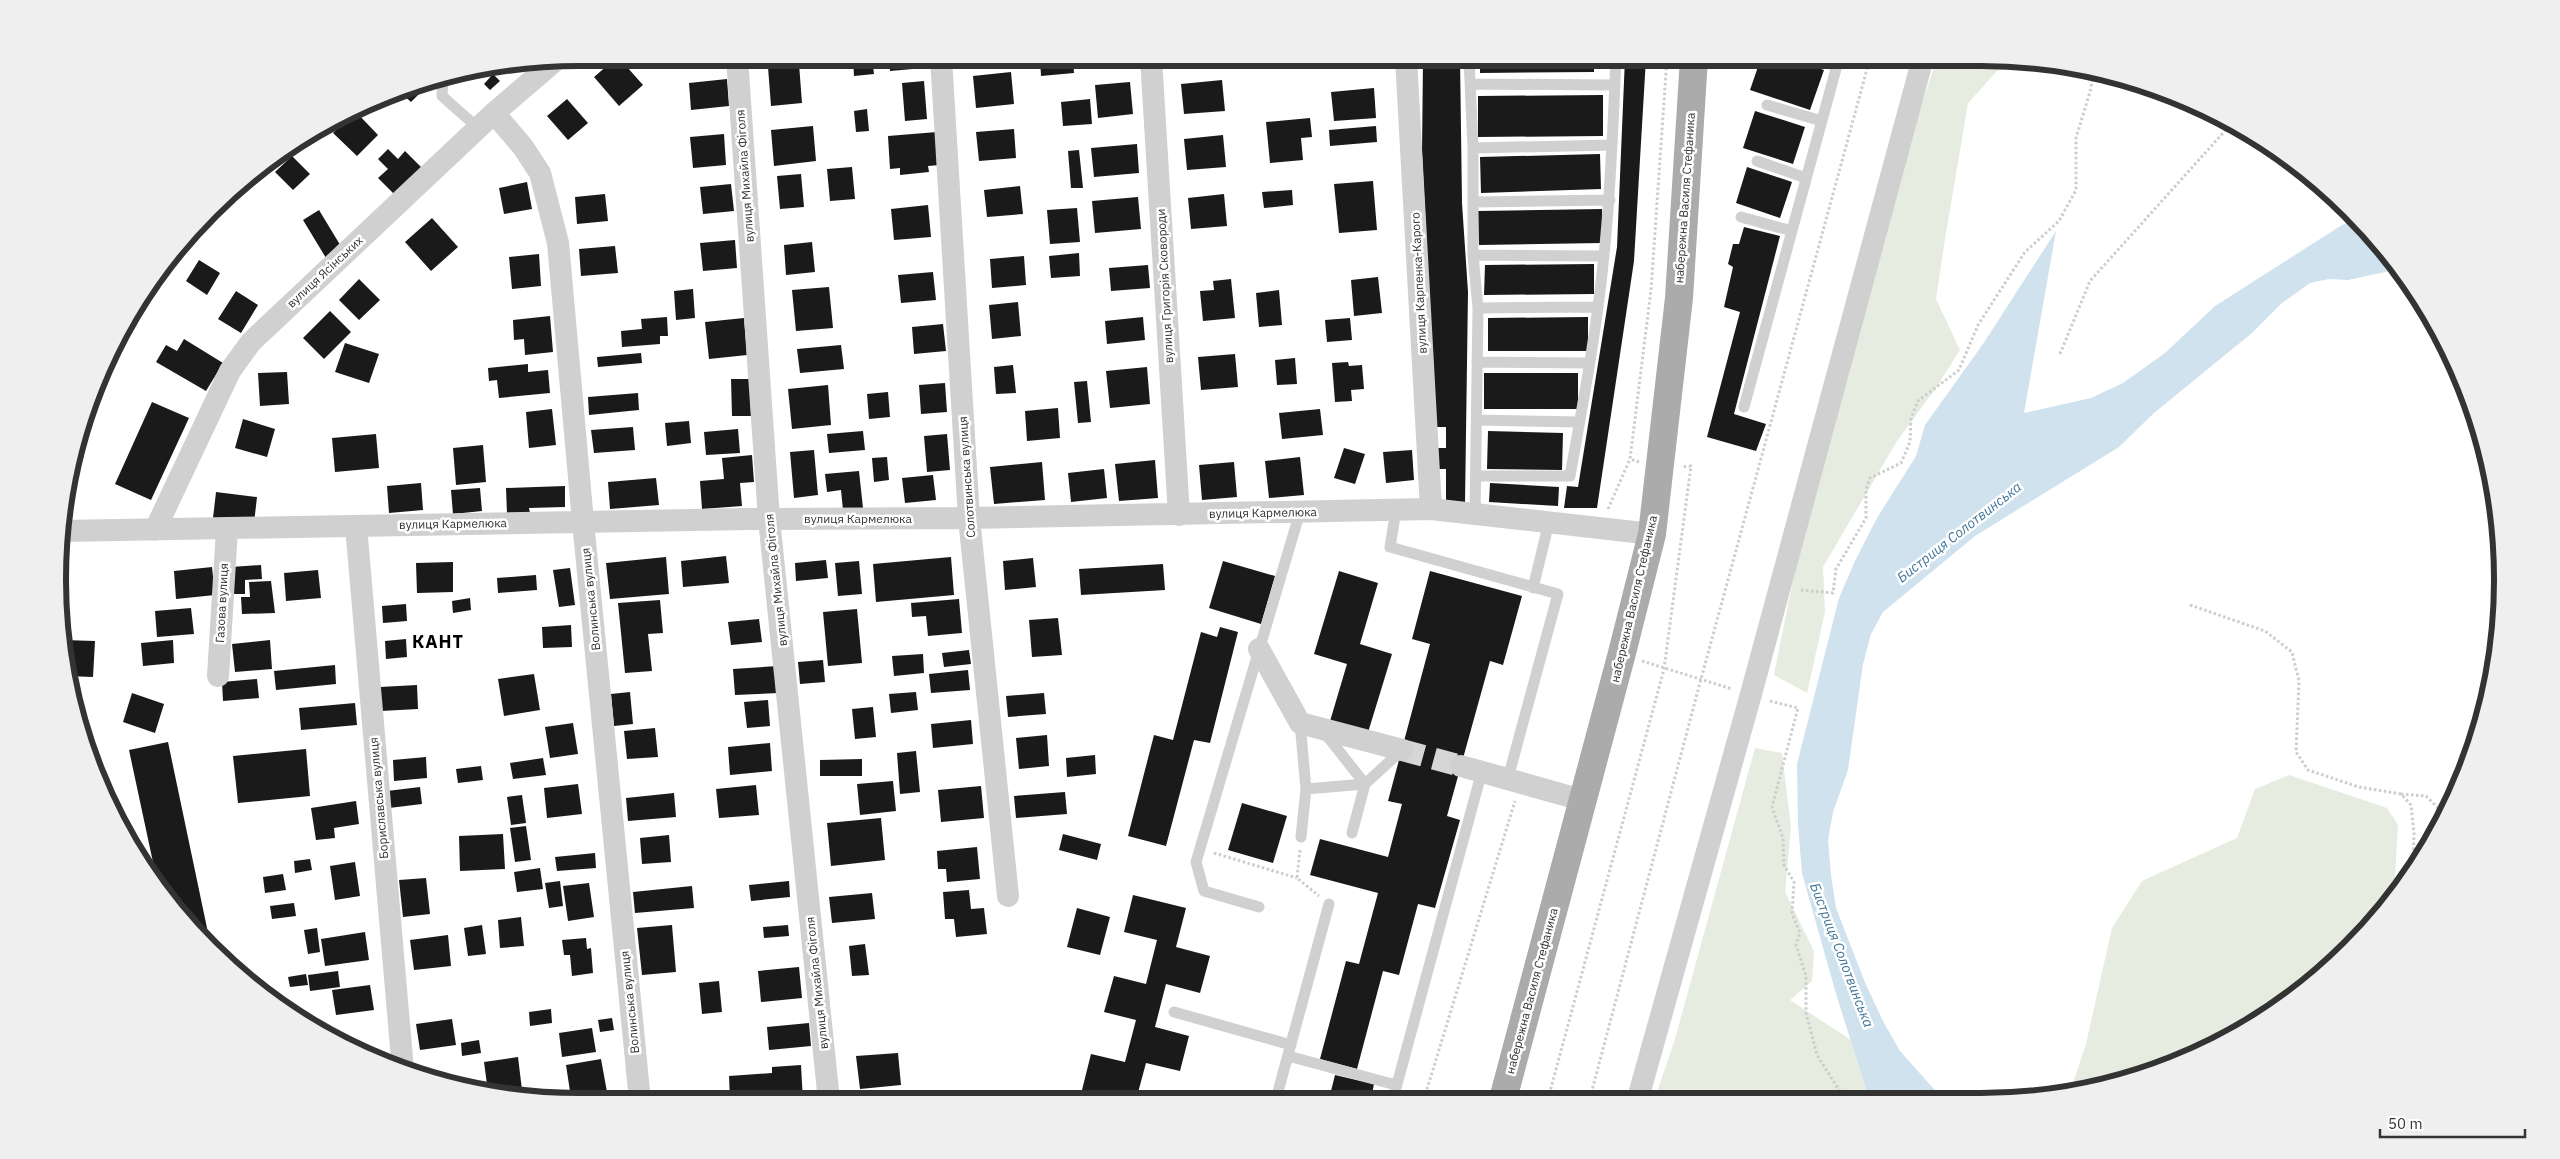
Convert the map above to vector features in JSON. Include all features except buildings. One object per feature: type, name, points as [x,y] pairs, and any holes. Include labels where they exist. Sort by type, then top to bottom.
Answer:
[{"type":"main road","name":"набережна Василя Стефаника","points":[[1505,1093],[1652,534],[1679,298],[1694,66]]},
{"type":"street","name":"вулиця Михайла Фіголя","points":[[738,66],[770,519],[827,1093]]},
{"type":"street","name":"Солотвинська вулиця","points":[[941,66],[969,518],[1008,896]]},
{"type":"street","name":"вулиця Григорія Сковороди","points":[[1151,66],[1179,515]]},
{"type":"street","name":"вулиця Карпенка-Карого","points":[[1406,66],[1431,509]]},
{"type":"street","points":[[1639,1093],[1751,694],[1921,66]]},
{"type":"street","name":"вулиця Ясінських","points":[[155,530],[230,372],[251,342],[494,113],[548,67]]},
{"type":"street","name":"Волинська вулиця","points":[[494,113],[523,147],[540,173],[558,243],[583,522],[639,1093]]},
{"type":"street","name":"вулиця Кармелюка","points":[[69,531],[770,519],[1179,515],[1431,509],[1652,534]]},
{"type":"street","name":"Бориславська вулиця","points":[[356,526],[402,1061]]},
{"type":"street","name":"Газова вулиця","points":[[218,676],[226,529]]},
{"type":"street","points":[[1259,649],[1300,723],[1402,750]]},
{"type":"street","points":[[1472,768],[1582,800]]},
{"type":"lane","points":[[1469,66],[1473,148],[1473,255],[1478,308],[1475,514]]},
{"type":"lane","points":[[1477,476],[1570,476],[1590,363],[1604,256],[1610,200],[1615,66]]},
{"type":"lane","points":[[1744,407],[1837,66]]},
{"type":"lane","points":[[1470,84],[1614,85]]},
{"type":"lane","points":[[443,85],[442,96],[478,128]]},
{"type":"lane","points":[[1767,105],[1822,121]]},
{"type":"lane","points":[[1473,148],[1612,145]]},
{"type":"lane","points":[[1757,162],[1806,178]]},
{"type":"lane","points":[[1473,202],[1610,200]]},
{"type":"lane","points":[[1741,217],[1792,231]]},
{"type":"lane","points":[[1473,255],[1604,256]]},
{"type":"lane","points":[[1478,308],[1598,307]]},
{"type":"lane","points":[[1477,362],[1590,363]]},
{"type":"lane","points":[[1477,420],[1579,422]]},
{"type":"lane","points":[[1396,510],[1390,548],[1558,594],[1508,778]]},
{"type":"lane","points":[[1258,907],[1204,891],[1196,862],[1300,512]]},
{"type":"lane","points":[[1533,588],[1549,522]]},
{"type":"lane","points":[[1300,723],[1306,789],[1301,837]]},
{"type":"lane","points":[[1322,729],[1365,784]]},
{"type":"lane","points":[[1352,833],[1365,784],[1402,750]]},
{"type":"lane","points":[[1394,1093],[1472,768]]},
{"type":"lane","points":[[1306,789],[1365,784]]},
{"type":"lane","points":[[1278,1093],[1329,904]]},
{"type":"lane","points":[[1174,1012],[1396,1085]]},
{"type":"path","points":[[1591,1093],[1701,679],[1868,66]]},
{"type":"path","points":[[1796,596],[1801,590],[1833,593],[1836,569],[1866,518],[1866,490],[1870,478],[1901,463],[1910,442],[1911,418],[1918,400],[1959,370],[1978,325],[2025,252],[2059,221],[2076,190],[2076,138],[2092,79]]},
{"type":"path","points":[[2060,354],[2090,281],[2226,129]]},
{"type":"path","points":[[2190,604],[2265,631],[2292,652],[2299,681],[2296,752],[2308,770],[2359,787],[2426,796],[2439,810]]},
{"type":"path","points":[[1664,669],[1724,686]]},
{"type":"path","points":[[1766,700],[1798,708],[1772,807],[1783,838],[1784,864],[1794,882],[1792,913],[1800,933],[1796,945],[1806,976],[1806,1013],[1818,1055],[1841,1093]]},
{"type":"path","points":[[2401,794],[2411,805],[2414,833],[2413,855]]},
{"type":"path","points":[[1297,878],[1301,837]]},
{"type":"path","points":[[1200,849],[1297,878],[1329,904]]},
{"type":"shaded area","points":[[1934,66],[2001,67],[1968,103],[1936,299],[1960,350],[1936,388],[1897,441],[1823,567],[1825,612],[1807,693],[1774,675],[1825,441],[1867,286]]},
{"type":"shaded area","points":[[1755,748],[1782,753],[1791,827],[1785,892],[1814,951],[1812,981],[1790,1000],[1851,1040],[1867,1093],[1657,1093],[1675,1039]]},
{"type":"shaded area","points":[[2289,775],[2387,808],[2398,825],[2395,883],[2366,918],[2343,942],[2293,987],[2266,1006],[2208,1040],[2177,1054],[2145,1066],[2073,1084],[2086,1044],[2112,928],[2142,881],[2237,838],[2255,789]]},
{"type":"water","name":"Бистриця Солотвинська","points":[[2348,223],[2391,271],[2348,280],[2329,279],[2310,283],[2282,303],[2252,333],[2154,413],[2119,447],[1975,536],[1883,612],[1871,634],[1863,664],[1848,770],[1833,812],[1828,840],[1831,875],[1836,908],[1866,985],[1884,1023],[1900,1051],[1937,1093],[1867,1093],[1836,994],[1802,873],[1798,825],[1797,764],[1839,598],[1877,518],[1916,456],[1925,425],[1983,344],[2056,231],[2024,413],[2091,398],[2123,383],[2165,353],[2215,306]]},
{"type":"tunnel","points":[[1402,750],[1461,766]]},
{"type":"district","name":"КАНТ","points":[[438,642]]}]
